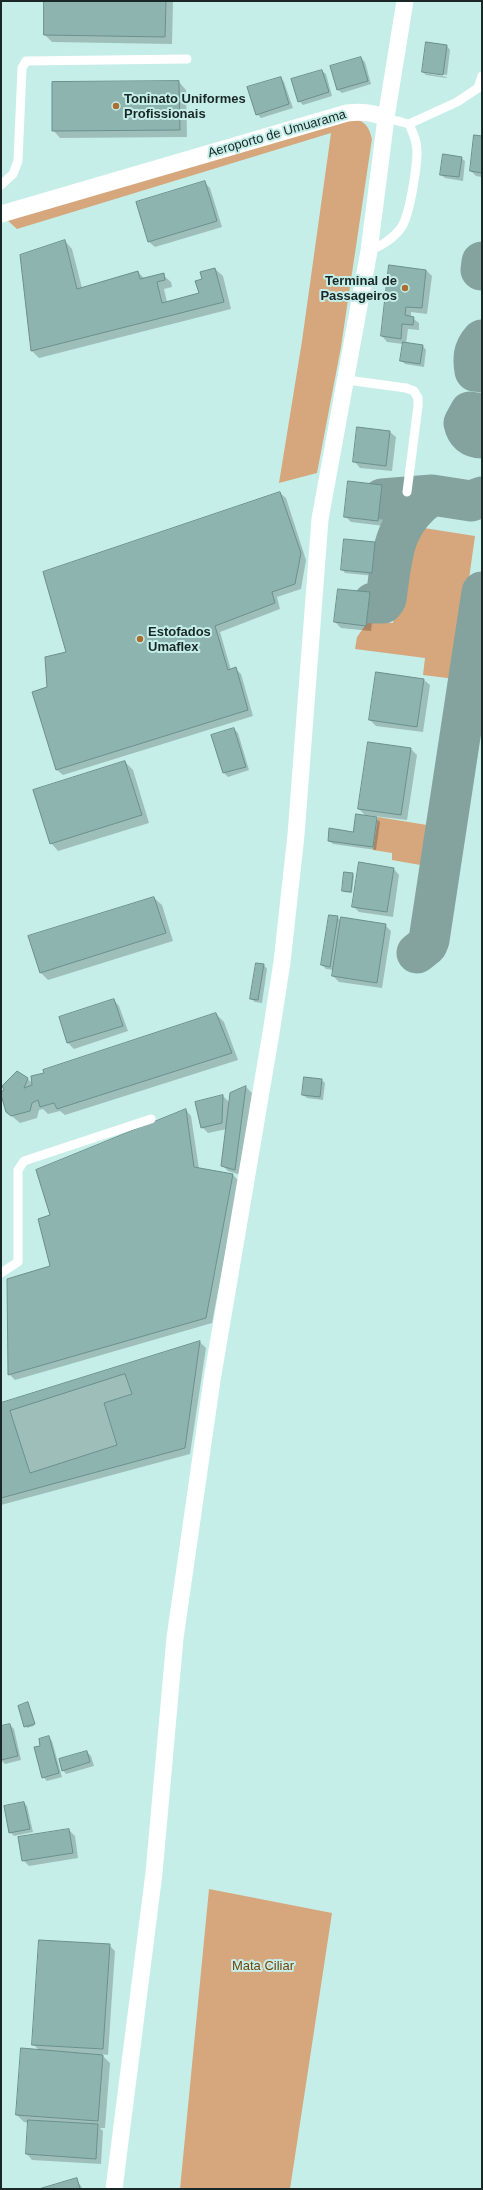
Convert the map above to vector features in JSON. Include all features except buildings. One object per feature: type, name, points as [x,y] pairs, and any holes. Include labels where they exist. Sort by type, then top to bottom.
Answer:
[{"type":"street","points":[[114,2189],[154,1873],[175,1638],[212,1380],[282,962],[296,835],[320,518],[347,380],[369,251],[386,118],[405,1]]},
{"type":"street","name":"Aeroporto de Umuarama","points":[[1,214],[348,113],[361,111],[374,113],[386,118]]},
{"type":"lane","points":[[1,185],[13,174],[18,161],[22,68],[26,61],[187,59]]},
{"type":"lane","points":[[386,118],[410,124],[457,102],[478,88],[482,76]]},
{"type":"lane","points":[[369,251],[389,241],[401,227],[408,213],[417,151],[415,137],[410,124]]},
{"type":"lane","points":[[347,380],[406,388],[414,391],[418,398],[406,492]]},
{"type":"lane","points":[[1,1273],[18,1262],[18,1170],[24,1161],[151,1119]]},
{"type":"green space","points":[[353,118],[364,123],[370,131],[372,139],[341,347],[317,473],[279,483],[302,341],[331,133],[17,229],[7,220]]},
{"type":"green space","points":[[424,528],[475,536],[455,679],[423,675],[425,658],[355,649],[357,637],[369,620],[393,623],[408,531]]},
{"type":"green space","points":[[378,817],[433,826],[426,866],[392,860],[392,853],[373,850]]},
{"type":"green space","name":"Mata Ciliar","points":[[209,1889],[332,1913],[290,2189],[180,2189]]},
{"type":"taxiway","points":[[481,270],[482,262]]},
{"type":"taxiway","points":[[482,340],[475,351],[474,359],[475,371],[482,372]]},
{"type":"taxiway","points":[[482,414],[470,412],[464,423],[466,430],[470,434],[475,437],[482,438]]},
{"type":"taxiway","points":[[382,499],[432,495],[471,501],[482,497]]},
{"type":"taxiway","points":[[373,603],[383,603],[386,599],[390,568],[396,541],[401,528],[419,505],[432,495]]},
{"type":"taxiway","points":[[417,953],[427,945],[429,940],[482,592]]},
{"type":"place","name":"Toninato Uniformes Profissionais","points":[[116,106]]},
{"type":"place","name":"Terminal de Passageiros","points":[[405,288]]},
{"type":"place","name":"Estofados Umaflex","points":[[140,639]]}]
